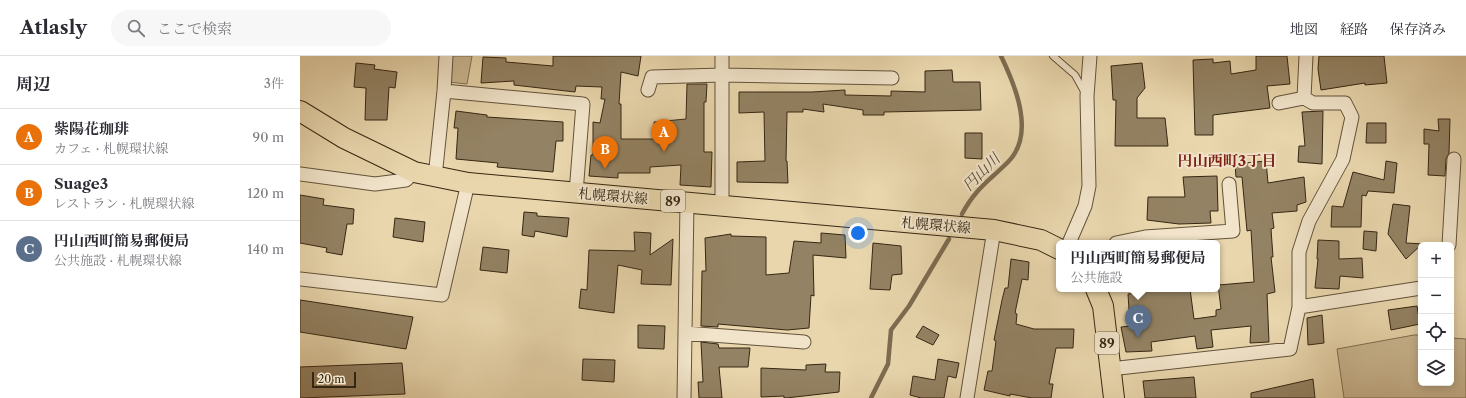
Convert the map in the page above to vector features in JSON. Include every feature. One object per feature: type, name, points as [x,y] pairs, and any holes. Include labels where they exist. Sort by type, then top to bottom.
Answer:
[{"type":"main road","name":"札幌環状線","points":[[300,111],[344,138],[414,172],[468,183],[994,230],[1041,240],[1056,248]]},
{"type":"main road","name":"89","points":[[1097,292],[1103,306],[1114,398]]},
{"type":"street","points":[[435,177],[446,56]]},
{"type":"street","points":[[722,56],[722,206]]},
{"type":"street","points":[[1070,240],[1085,206],[1089,186],[1087,96],[1090,56]]},
{"type":"street","points":[[1304,98],[1306,56]]},
{"type":"street","points":[[648,90],[652,77],[722,75],[892,78]]},
{"type":"street","points":[[444,91],[583,104],[576,193]]},
{"type":"street","points":[[1110,369],[1290,349],[1299,307],[1299,252],[1309,221],[1343,159],[1352,117],[1345,103],[1313,103],[1304,98],[1279,103]]},
{"type":"street","points":[[1449,242],[1454,159]]},
{"type":"street","points":[[300,174],[375,184],[406,180],[414,172]]},
{"type":"street","points":[[300,279],[442,295],[468,183]]},
{"type":"street","points":[[1130,240],[1145,237],[1233,231],[1229,184]]},
{"type":"street","points":[[684,398],[687,202]]},
{"type":"street","points":[[967,398],[994,230]]},
{"type":"street","points":[[1299,307],[1418,288]]},
{"type":"street","points":[[685,333],[804,342]]},
{"type":"lane","points":[[1052,56],[1075,75],[1087,96]]},
{"type":"shaded area","points":[[452,56],[472,56],[467,84],[449,82]]},
{"type":"shaded area","points":[[1418,335],[1418,386],[1454,386],[1454,338],[1466,339],[1466,398],[1344,398],[1337,349]]},
{"type":"building","points":[[553,56],[641,56],[638,76],[621,72],[619,104],[621,104],[621,139],[656,139],[654,122],[686,119],[687,84],[707,84],[706,102],[704,102],[704,152],[712,152],[711,187],[680,185],[681,165],[650,167],[650,173],[618,173],[618,178],[589,176],[591,155],[593,155],[593,122],[600,123],[605,99],[601,99],[602,87],[576,86],[575,92],[514,85],[514,81],[481,83],[483,57],[506,58],[506,62],[553,66]]},
{"type":"building","points":[[1256,56],[1287,56],[1290,84],[1267,86],[1270,108],[1213,115],[1213,135],[1195,135],[1193,60],[1213,59],[1213,63],[1230,61],[1231,74],[1256,70]]},
{"type":"building","points":[[1319,56],[1384,56],[1387,83],[1365,85],[1365,83],[1321,90],[1318,69]]},
{"type":"building","points":[[356,63],[375,65],[374,69],[397,72],[395,88],[389,87],[387,120],[365,120],[366,88],[354,87]]},
{"type":"building","points":[[1142,63],[1145,88],[1137,98],[1137,118],[1165,118],[1168,146],[1115,146],[1116,100],[1113,100],[1111,66]]},
{"type":"building","points":[[952,70],[953,82],[980,82],[981,110],[884,112],[884,115],[863,115],[863,110],[823,104],[824,112],[803,109],[803,112],[787,112],[786,161],[788,183],[737,182],[737,162],[765,161],[764,112],[739,113],[739,92],[812,92],[845,90],[845,95],[891,96],[891,91],[925,92],[925,71]]},
{"type":"building","points":[[456,111],[487,115],[487,117],[563,122],[563,141],[556,141],[553,172],[497,167],[498,163],[456,159],[458,128],[454,128]]},
{"type":"building","points":[[1323,111],[1322,164],[1298,162],[1299,146],[1305,146],[1302,112]]},
{"type":"building","points":[[1438,119],[1450,119],[1449,153],[1446,159],[1445,176],[1428,175],[1429,144],[1424,144],[1424,129],[1439,131]]},
{"type":"building","points":[[1367,123],[1386,123],[1386,143],[1366,143]]},
{"type":"building","points":[[965,133],[982,133],[982,159],[965,158]]},
{"type":"building","points":[[1266,161],[1268,183],[1304,177],[1306,202],[1297,205],[1297,211],[1272,213],[1274,228],[1271,229],[1273,257],[1271,257],[1275,292],[1267,294],[1269,342],[1250,343],[1251,326],[1211,330],[1213,347],[1197,349],[1195,336],[1151,342],[1152,351],[1126,352],[1121,327],[1130,326],[1128,294],[1144,292],[1190,292],[1194,319],[1216,316],[1216,310],[1221,309],[1219,292],[1220,285],[1254,282],[1251,230],[1247,231],[1242,177],[1236,177],[1235,164]]},
{"type":"building","points":[[1386,161],[1397,163],[1394,193],[1368,191],[1366,196],[1362,195],[1361,227],[1331,227],[1332,206],[1343,207],[1353,172],[1384,180]]},
{"type":"building","points":[[1217,176],[1218,211],[1210,211],[1211,223],[1179,224],[1147,220],[1148,197],[1185,197],[1183,177]]},
{"type":"building","points":[[300,195],[324,199],[323,205],[354,209],[353,224],[347,224],[342,255],[326,252],[327,248],[300,243]]},
{"type":"building","points":[[1393,204],[1410,206],[1406,243],[1418,244],[1418,248],[1406,259],[1388,234]]},
{"type":"building","points":[[524,212],[537,213],[537,216],[569,218],[567,237],[535,231],[534,237],[522,235]]},
{"type":"building","points":[[395,218],[425,222],[423,242],[393,237]]},
{"type":"building","points":[[1364,231],[1377,232],[1376,251],[1363,249]]},
{"type":"building","points":[[634,232],[651,233],[650,255],[673,239],[671,285],[641,284],[642,270],[618,265],[614,313],[579,308],[581,289],[587,290],[589,250],[635,251]]},
{"type":"building","points":[[821,233],[845,235],[846,258],[813,255],[814,296],[811,295],[809,328],[787,330],[718,324],[718,327],[701,326],[702,271],[706,271],[705,238],[731,234],[731,236],[766,237],[766,275],[789,273],[794,241],[821,243]]},
{"type":"building","points":[[1318,240],[1339,241],[1339,259],[1362,258],[1363,278],[1340,276],[1339,289],[1315,288]]},
{"type":"building","points":[[873,243],[901,246],[902,274],[892,275],[890,290],[870,289]]},
{"type":"building","points":[[483,247],[509,250],[507,273],[480,270]]},
{"type":"building","points":[[1011,259],[1029,262],[1028,280],[1022,279],[1015,313],[1017,314],[1016,324],[1034,329],[1074,329],[1073,348],[1056,348],[1049,384],[1053,384],[1051,398],[1032,398],[1010,394],[1010,396],[984,390],[988,371],[992,371],[996,341],[994,340],[1005,288],[1008,288]]},
{"type":"building","points":[[300,300],[413,317],[406,349],[300,332]]},
{"type":"building","points":[[1417,306],[1418,324],[1391,330],[1388,310]]},
{"type":"building","points":[[1322,315],[1324,343],[1308,345],[1307,318]]},
{"type":"building","points":[[638,325],[665,326],[664,349],[638,348]]},
{"type":"building","points":[[923,326],[939,335],[933,345],[916,337]]},
{"type":"building","points":[[701,342],[718,344],[719,348],[750,348],[748,367],[719,367],[722,398],[699,398],[698,382],[703,382]]},
{"type":"building","points":[[583,359],[615,360],[614,382],[582,380]]},
{"type":"building","points":[[938,359],[959,363],[956,378],[948,376],[944,398],[921,398],[910,395],[913,376],[935,380]]},
{"type":"building","points":[[402,363],[405,394],[300,398],[300,367]]},
{"type":"building","points":[[826,364],[825,372],[840,372],[839,392],[786,398],[784,398],[784,396],[761,397],[761,368],[806,370],[806,365]]},
{"type":"building","points":[[1194,377],[1196,398],[1145,398],[1143,381]]},
{"type":"building","points":[[1313,379],[1315,398],[1251,398],[1251,393]]},
{"type":"waterway","name":"円山川","points":[[962,214],[972,198],[983,185],[1008,162],[1016,151],[1021,138],[1022,124],[1017,95],[1001,56]]},
{"type":"waterway","name":"円山川","points":[[871,398],[888,364],[891,330],[909,306],[949,239]]},
{"type":"place","name":"紫陽花珈琲","points":[[664,152]]},
{"type":"place","name":"Suage3","points":[[605,169]]},
{"type":"place","name":"円山西町簡易郵便局","points":[[1138,338]]},
{"type":"district","name":"円山西町3丁目","points":[[1227,160]]}]
